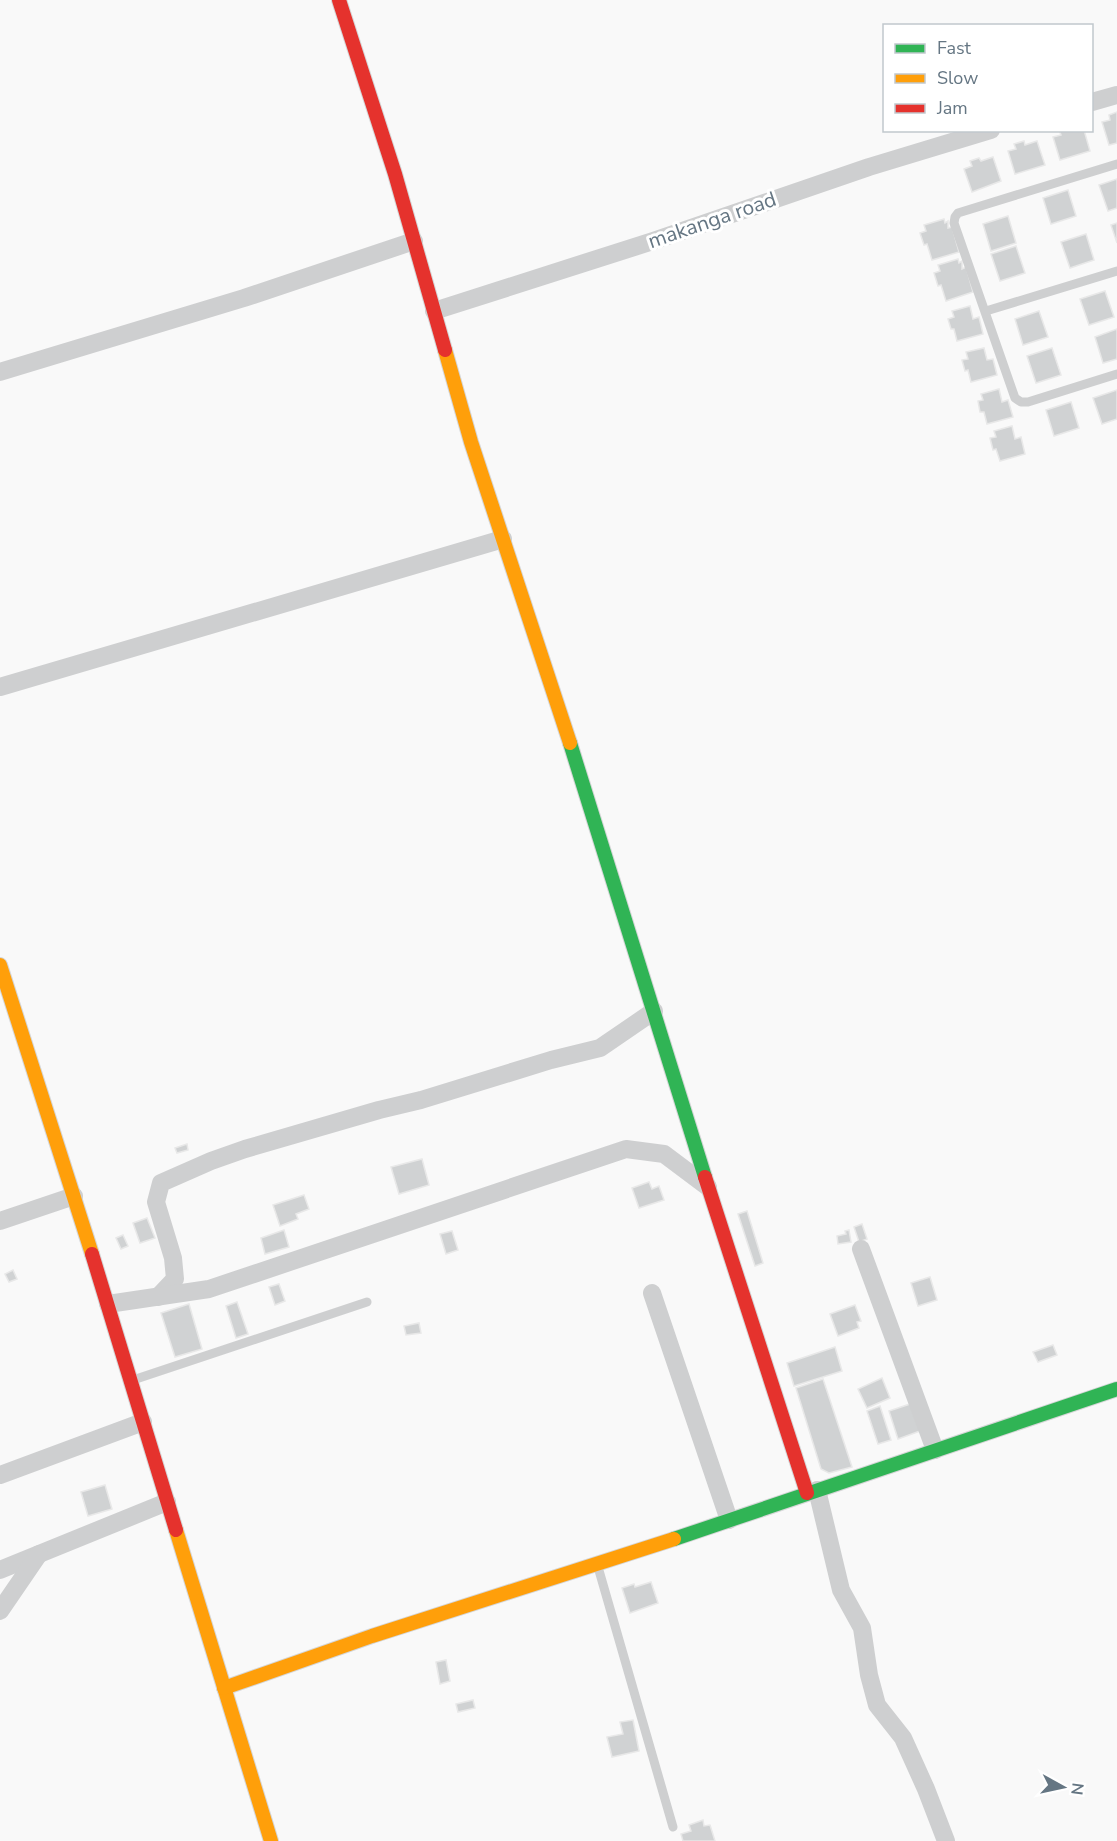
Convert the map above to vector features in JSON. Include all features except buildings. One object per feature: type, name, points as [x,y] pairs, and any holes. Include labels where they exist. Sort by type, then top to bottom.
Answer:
[{"type":"street","points":[[339,0],[395,174],[471,442],[592,810],[710,1188],[812,1491],[842,1590],[862,1628],[869,1675],[877,1705],[903,1738],[946,1841]]},
{"type":"street","points":[[1093,102],[1117,95]]},
{"type":"street","name":"makanga road","points":[[434,310],[653,241],[869,167],[984,132]]},
{"type":"street","points":[[0,372],[244,298],[414,241]]},
{"type":"street","points":[[0,687],[503,539]]},
{"type":"street","points":[[0,965],[75,1196],[271,1841]]},
{"type":"street","points":[[158,1297],[175,1279],[173,1258],[156,1202],[161,1183],[245,1149],[421,1100],[551,1060],[600,1048],[654,1011]]},
{"type":"street","points":[[108,1304],[209,1289],[626,1149],[664,1154],[710,1188]]},
{"type":"street","points":[[0,1221],[75,1196]]},
{"type":"street","points":[[861,1249],[935,1450]]},
{"type":"street","points":[[652,1293],[729,1520]]},
{"type":"street","points":[[224,1688],[372,1636],[597,1564],[935,1450],[1116,1395]]},
{"type":"street","points":[[0,1475],[143,1422]]},
{"type":"street","points":[[0,1570],[167,1502]]},
{"type":"street","points":[[0,1611],[39,1554]]},
{"type":"lane","points":[[1117,164],[958,213],[954,223],[1015,398],[1021,402],[1028,402],[1117,374]]},
{"type":"lane","points":[[986,311],[1117,271]]},
{"type":"lane","points":[[131,1381],[367,1302]]},
{"type":"lane","points":[[597,1564],[673,1827]]},
{"type":"traffic: fast","points":[[570,743],[705,1177]]},
{"type":"traffic: fast","points":[[674,1539],[1117,1389]]},
{"type":"traffic: slow","points":[[445,350],[471,442],[570,743]]},
{"type":"traffic: slow","points":[[0,965],[92,1254]]},
{"type":"traffic: slow","points":[[176,1530],[271,1841]]},
{"type":"traffic: slow","points":[[224,1688],[372,1636],[674,1539]]},
{"type":"traffic: jam","points":[[339,0],[395,174],[445,350]]},
{"type":"traffic: jam","points":[[705,1177],[807,1493]]},
{"type":"traffic: jam","points":[[92,1254],[176,1530]]}]
